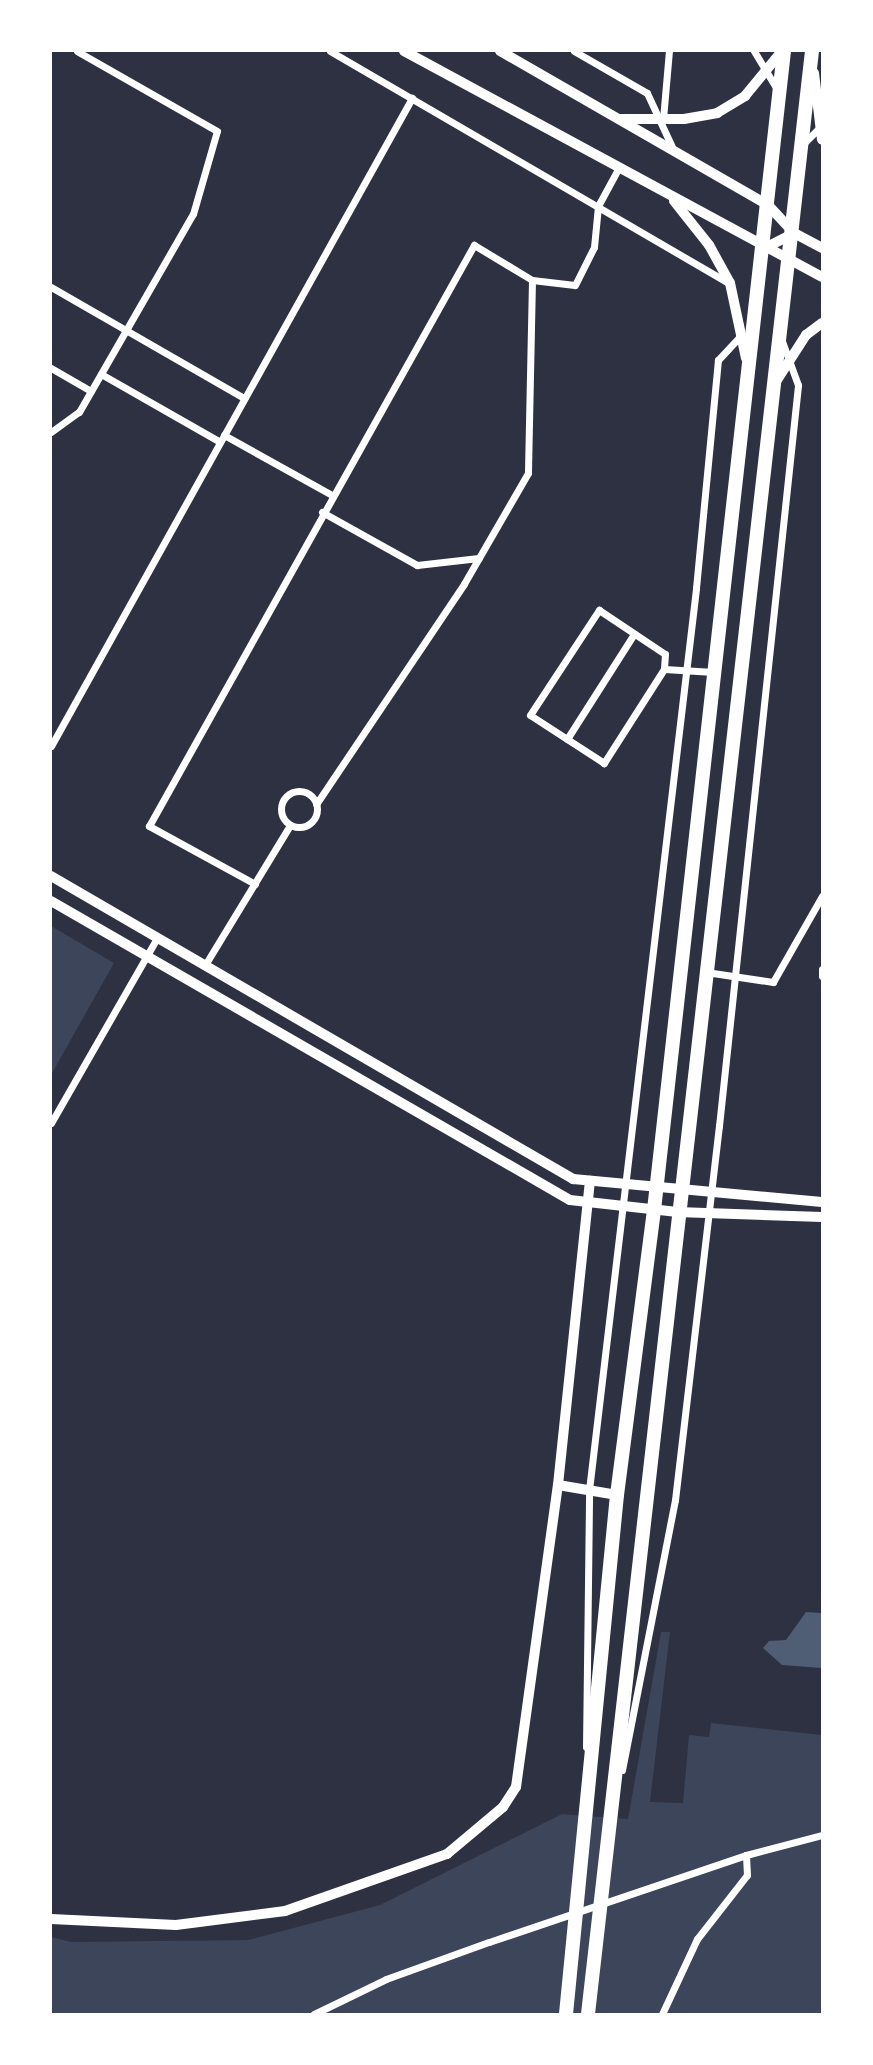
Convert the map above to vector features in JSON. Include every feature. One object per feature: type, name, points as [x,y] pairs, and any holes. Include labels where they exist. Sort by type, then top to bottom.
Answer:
[{"type":"highway","points":[[566,2014],[586,1832],[617,1495],[657,1189],[748,368],[765,247],[783,51]]},
{"type":"highway","points":[[588,2014],[603,1906],[679,1192],[777,380],[812,52]]},
{"type":"main road","points":[[404,51],[822,277]]},
{"type":"main road","points":[[500,51],[768,205],[794,233],[822,247]]},
{"type":"main road","points":[[618,119],[663,120],[717,113],[745,96],[767,74],[783,51]]},
{"type":"main road","points":[[812,52],[821,131]]},
{"type":"main road","points":[[670,196],[709,245],[730,283],[748,368]]},
{"type":"main road","points":[[765,247],[794,233]]},
{"type":"main road","points":[[777,380],[788,359],[806,335],[822,323]]},
{"type":"street","points":[[51,432],[79,412],[192,214],[217,131],[77,51]]},
{"type":"street","points":[[330,51],[730,283]]},
{"type":"street","points":[[574,51],[647,93],[663,120],[673,149]]},
{"type":"street","points":[[663,120],[669,51]]},
{"type":"street","points":[[754,51],[779,93]]},
{"type":"street","points":[[51,746],[412,98]]},
{"type":"street","points":[[800,147],[821,131]]},
{"type":"street","points":[[255,884],[149,826],[322,512],[474,245],[533,280],[575,285],[594,247],[598,206],[618,169]]},
{"type":"street","points":[[290,825],[308,824],[316,815],[316,803],[479,558],[528,473],[533,280]]},
{"type":"street","points":[[51,287],[244,398]]},
{"type":"street","points":[[586,1832],[589,1490],[625,1206],[718,360],[755,322]]},
{"type":"street","points":[[611,1826],[675,1500],[709,1214],[794,424],[797,385],[780,333]]},
{"type":"street","points":[[51,368],[91,391]]},
{"type":"street","points":[[101,374],[332,495]]},
{"type":"street","points":[[322,512],[416,565],[479,558]]},
{"type":"street","points":[[599,610],[665,654],[664,669],[604,763],[530,715],[599,610]]},
{"type":"street","points":[[567,739],[635,634]]},
{"type":"street","points":[[664,669],[714,672]]},
{"type":"street","points":[[290,825],[280,811],[287,794],[304,791],[316,803]]},
{"type":"street","points":[[205,965],[290,825]]},
{"type":"street","points":[[51,876],[573,1178],[679,1192],[822,1202]]},
{"type":"street","points":[[706,972],[773,982],[822,896]]},
{"type":"street","points":[[51,901],[570,1200],[677,1212],[822,1217]]},
{"type":"street","points":[[51,1123],[157,938]]},
{"type":"street","points":[[822,969],[822,976]]},
{"type":"street","points":[[51,1919],[176,1925],[285,1911],[447,1854],[478,1832],[516,1787],[558,1485],[590,1181]]},
{"type":"street","points":[[558,1485],[617,1495]]},
{"type":"street","points":[[317,2014],[386,1979],[746,1855],[822,1835]]},
{"type":"street","points":[[662,2014],[697,1939],[747,1875],[746,1855]]},
{"type":"shaded area","points":[[51,926],[114,963],[51,1075]]},
{"type":"shaded area","points":[[806,1612],[822,1613],[822,1668],[782,1665],[763,1648],[769,1641],[786,1640]]},
{"type":"shaded area","points":[[661,1632],[670,1632],[650,1802],[683,1803],[689,1735],[709,1737],[711,1723],[822,1735],[822,2014],[51,2014],[51,1937],[71,1942],[248,1940],[380,1905],[562,1814],[628,1819]]}]
